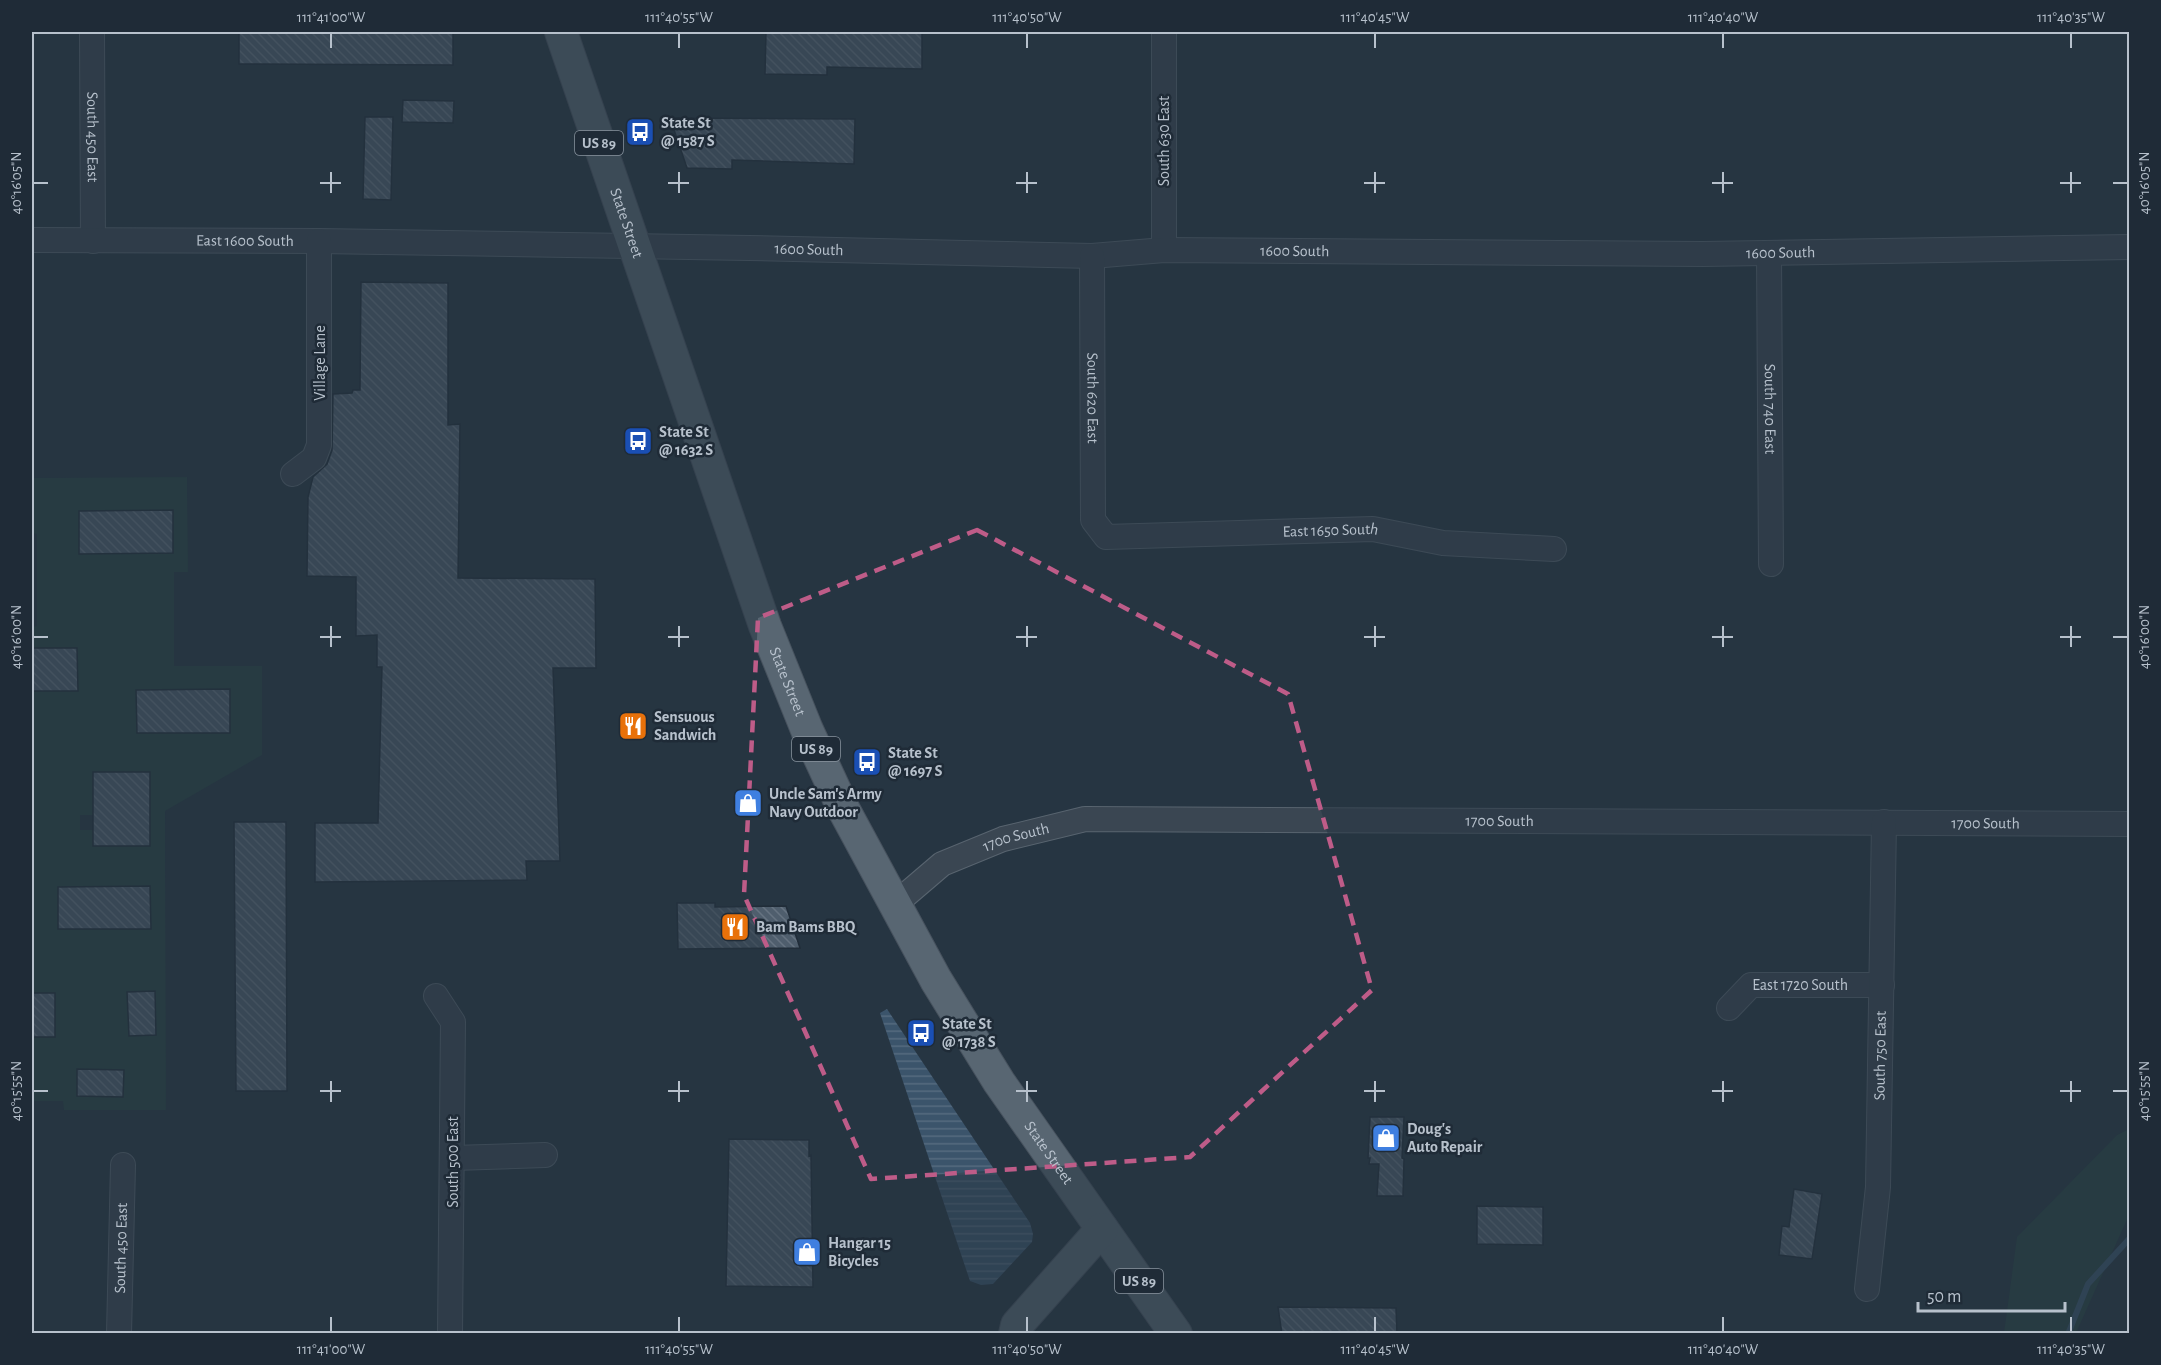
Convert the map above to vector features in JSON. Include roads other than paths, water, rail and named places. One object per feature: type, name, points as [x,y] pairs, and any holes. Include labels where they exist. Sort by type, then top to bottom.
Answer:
[{"type":"main road","name":"State Street","points":[[561,32],[765,626],[807,730],[839,800],[936,980],[999,1082],[1176,1334]]},
{"type":"main road","points":[[1015,1334],[1017,1324],[1102,1229]]},
{"type":"street","name":"South 450 East","points":[[92,32],[93,241]]},
{"type":"street","name":"South 630 East","points":[[1164,32],[1164,250]]},
{"type":"street","name":"East 1600 South","points":[[32,240],[459,244]]},
{"type":"street","name":"Village Lane","points":[[293,474],[314,459],[319,445],[319,241]]},
{"type":"street","name":"1600 South","points":[[459,244],[1092,256],[1164,250],[1769,253],[2130,247]]},
{"type":"street","name":"South 740 East","points":[[1769,253],[1771,564]]},
{"type":"street","name":"South 620 East","points":[[1092,256],[1093,520],[1106,537]]},
{"type":"street","name":"East 1650 South","points":[[1106,537],[1373,529],[1443,543],[1554,549]]},
{"type":"street","name":"1700 South","points":[[894,905],[942,864],[1003,838],[1085,819],[2130,824]]},
{"type":"street","name":"South 750 East","points":[[1867,1289],[1878,1187],[1884,822]]},
{"type":"street","name":"East 1720 South","points":[[1729,1008],[1751,985],[1882,985]]},
{"type":"street","name":"South 500 East","points":[[436,996],[453,1022],[450,1334]]},
{"type":"street","points":[[453,1158],[545,1155]]},
{"type":"street","name":"South 450 East","points":[[119,1334],[123,1165]]},
{"type":"water","points":[[887,1009],[1030,1223],[1033,1234],[1032,1242],[993,1284],[981,1285],[970,1281],[880,1013]]},
{"type":"waterway","points":[[2068,1334],[2088,1284],[2130,1238]]},
{"type":"place","name":"State St @ 1587 S","points":[[640,132]]},
{"type":"place","name":"State St @ 1632 S","points":[[638,441]]},
{"type":"place","name":"Sensuous Sandwich","points":[[633,726]]},
{"type":"place","name":"State St @ 1697 S","points":[[867,762]]},
{"type":"place","name":"Uncle Sam's Army Navy Outdoor","points":[[748,803]]},
{"type":"place","name":"Bam Bams BBQ","points":[[735,927]]},
{"type":"place","name":"State St @ 1738 S","points":[[921,1033]]},
{"type":"place","name":"Doug's Auto Repair","points":[[1386,1138]]},
{"type":"place","name":"Hangar 15 Bicycles","points":[[807,1252]]}]
